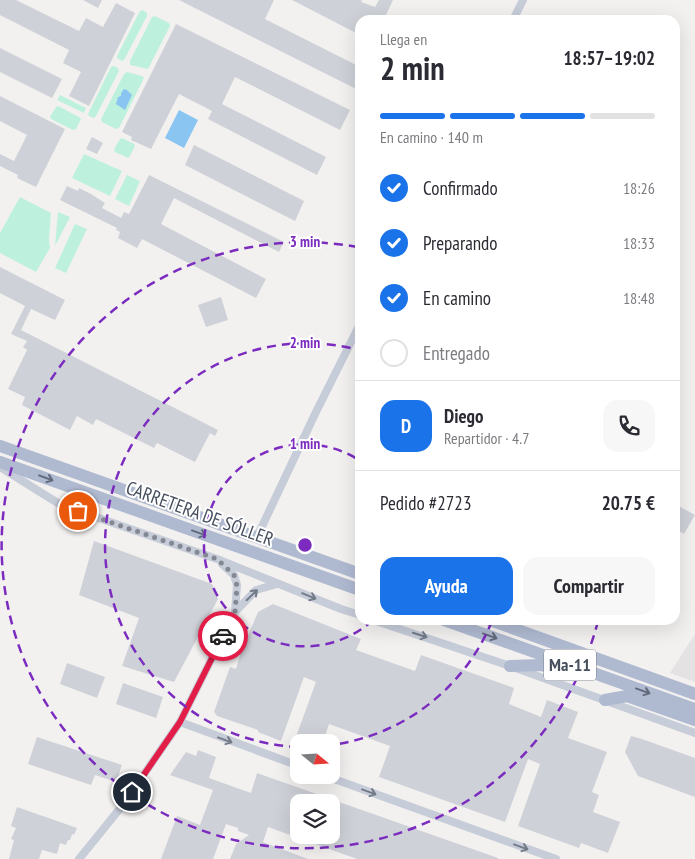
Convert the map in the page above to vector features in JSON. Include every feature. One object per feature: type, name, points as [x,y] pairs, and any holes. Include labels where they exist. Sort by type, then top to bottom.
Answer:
[{"type":"main road","name":"CARRETERA DE SÓLLER","points":[[0,446],[355,572]]},
{"type":"main road","name":"CARRETERA DE SÓLLER","points":[[0,462],[355,588]]},
{"type":"main road","name":"Ma-11","points":[[458,625],[695,709]]},
{"type":"main road","name":"Ma-11","points":[[504,625],[695,694]]},
{"type":"main road","points":[[510,666],[540,665],[608,685],[625,684]]},
{"type":"main road","points":[[605,700],[627,696],[695,720]]},
{"type":"street","points":[[516,15],[523,0]]},
{"type":"street","points":[[257,537],[355,334]]},
{"type":"street","points":[[0,467],[61,505],[217,559],[355,614]]},
{"type":"street","points":[[217,559],[234,575],[237,586],[235,612]]},
{"type":"street","points":[[79,859],[122,806],[180,722],[235,612],[256,590],[278,584]]},
{"type":"street","points":[[389,625],[510,666],[695,733]]},
{"type":"street","points":[[180,722],[290,763]]},
{"type":"street","points":[[340,781],[556,859]]},
{"type":"shaded area","points":[[695,634],[695,682],[670,673]]},
{"type":"green space","points":[[143,10],[147,13],[147,16],[122,61],[117,56],[140,11]]},
{"type":"green space","points":[[155,16],[169,23],[170,26],[148,69],[130,65],[130,61],[152,17]]},
{"type":"green space","points":[[114,66],[119,71],[96,116],[94,118],[89,116],[88,114],[111,67]]},
{"type":"green space","points":[[127,72],[144,78],[119,128],[116,129],[102,122],[101,119],[124,74]]},
{"type":"green space","points":[[60,95],[86,108],[84,113],[57,100]]},
{"type":"green space","points":[[58,106],[81,119],[76,129],[73,130],[51,119],[50,117]]},
{"type":"green space","points":[[122,138],[135,146],[128,158],[115,152],[114,149]]},
{"type":"green space","points":[[84,154],[122,171],[110,196],[72,178]]},
{"type":"green space","points":[[127,175],[140,181],[129,206],[115,199]]},
{"type":"green space","points":[[20,197],[51,213],[50,248],[36,272],[0,253],[0,233]]},
{"type":"green space","points":[[58,212],[70,217],[55,246]]},
{"type":"green space","points":[[75,224],[87,229],[66,273],[55,268]]},
{"type":"water","points":[[124,89],[132,95],[125,110],[116,104],[118,97],[121,96]]},
{"type":"water","points":[[179,110],[198,120],[184,148],[165,138]]},
{"type":"building","points":[[0,0],[16,0],[79,31],[86,18],[103,27],[116,3],[135,13],[89,106],[69,96],[81,72],[63,63],[69,50],[0,15]]},
{"type":"building","points":[[83,0],[102,0],[98,8]]},
{"type":"building","points":[[179,0],[274,0],[265,19],[355,64],[355,88]]},
{"type":"building","points":[[292,0],[362,0],[361,2],[375,7],[379,0],[393,0],[386,15],[355,15],[355,32]]},
{"type":"building","points":[[176,24],[350,110],[340,130],[235,77],[222,104],[326,157],[317,175],[208,119],[212,111],[179,94],[151,149],[131,140],[132,137],[122,132]]},
{"type":"building","points":[[0,48],[62,79],[52,98],[0,72]]},
{"type":"building","points":[[0,96],[65,129],[36,187],[17,178],[18,175],[0,166],[0,154],[14,161],[27,135],[0,121]]},
{"type":"building","points":[[92,137],[103,143],[97,154],[86,149]]},
{"type":"building","points":[[194,145],[304,201],[295,221],[185,165]]},
{"type":"building","points":[[149,175],[284,242],[279,252],[174,198],[161,224],[266,279],[256,298],[142,239],[137,248],[118,238],[120,232],[116,230],[117,228],[60,200],[67,186],[78,191],[79,188],[105,203],[102,208],[121,218],[124,212],[129,214]]},
{"type":"building","points":[[0,267],[65,300],[55,320],[31,309],[21,330],[218,430],[215,436],[210,433],[195,462],[157,443],[154,448],[96,419],[93,425],[77,416],[70,430],[22,405],[25,397],[8,389],[27,350],[23,347],[27,341],[11,334],[25,306],[0,293]]},
{"type":"building","points":[[221,297],[228,320],[206,327],[198,305]]},
{"type":"building","points":[[680,507],[695,515],[684,534],[680,532]]},
{"type":"building","points":[[94,541],[212,584],[218,599],[174,682],[122,666],[139,618],[79,595]]},
{"type":"building","points":[[273,604],[361,639],[356,650],[415,671],[421,655],[514,688],[509,704],[541,717],[547,700],[578,712],[568,738],[607,752],[592,792],[599,795],[593,812],[620,822],[608,853],[581,843],[579,848],[518,826],[540,764],[528,759],[505,822],[379,777],[390,746],[329,724],[326,734],[297,734],[316,682],[304,677],[281,741],[258,732],[258,730],[217,716],[214,712],[230,667],[236,669],[258,612]]},
{"type":"building","points":[[67,663],[105,677],[97,698],[60,684]]},
{"type":"building","points":[[123,683],[163,697],[156,718],[116,704]]},
{"type":"building","points":[[631,736],[695,758],[695,797],[638,776],[625,752]]},
{"type":"building","points":[[37,737],[122,765],[116,782],[95,775],[91,785],[28,764]]},
{"type":"building","points":[[198,750],[216,757],[209,778],[251,793],[257,773],[317,794],[290,794],[290,835],[268,827],[263,842],[308,859],[230,859],[236,844],[249,835],[238,831],[238,828],[226,824],[213,859],[161,859],[177,816],[200,825],[213,790],[170,775],[186,752],[196,756]]},
{"type":"building","points":[[340,802],[498,858],[498,859],[357,859],[315,844],[340,844]]},
{"type":"building","points":[[17,807],[77,828],[66,845],[60,843],[57,854],[42,850],[39,859],[9,859],[14,840],[11,839],[16,828],[11,826]]},
{"type":"way so far","points":[[78,511],[217,559],[234,575],[237,586],[235,612],[223,636]]},
{"type":"route","points":[[132,792],[180,722],[223,636]]}]
